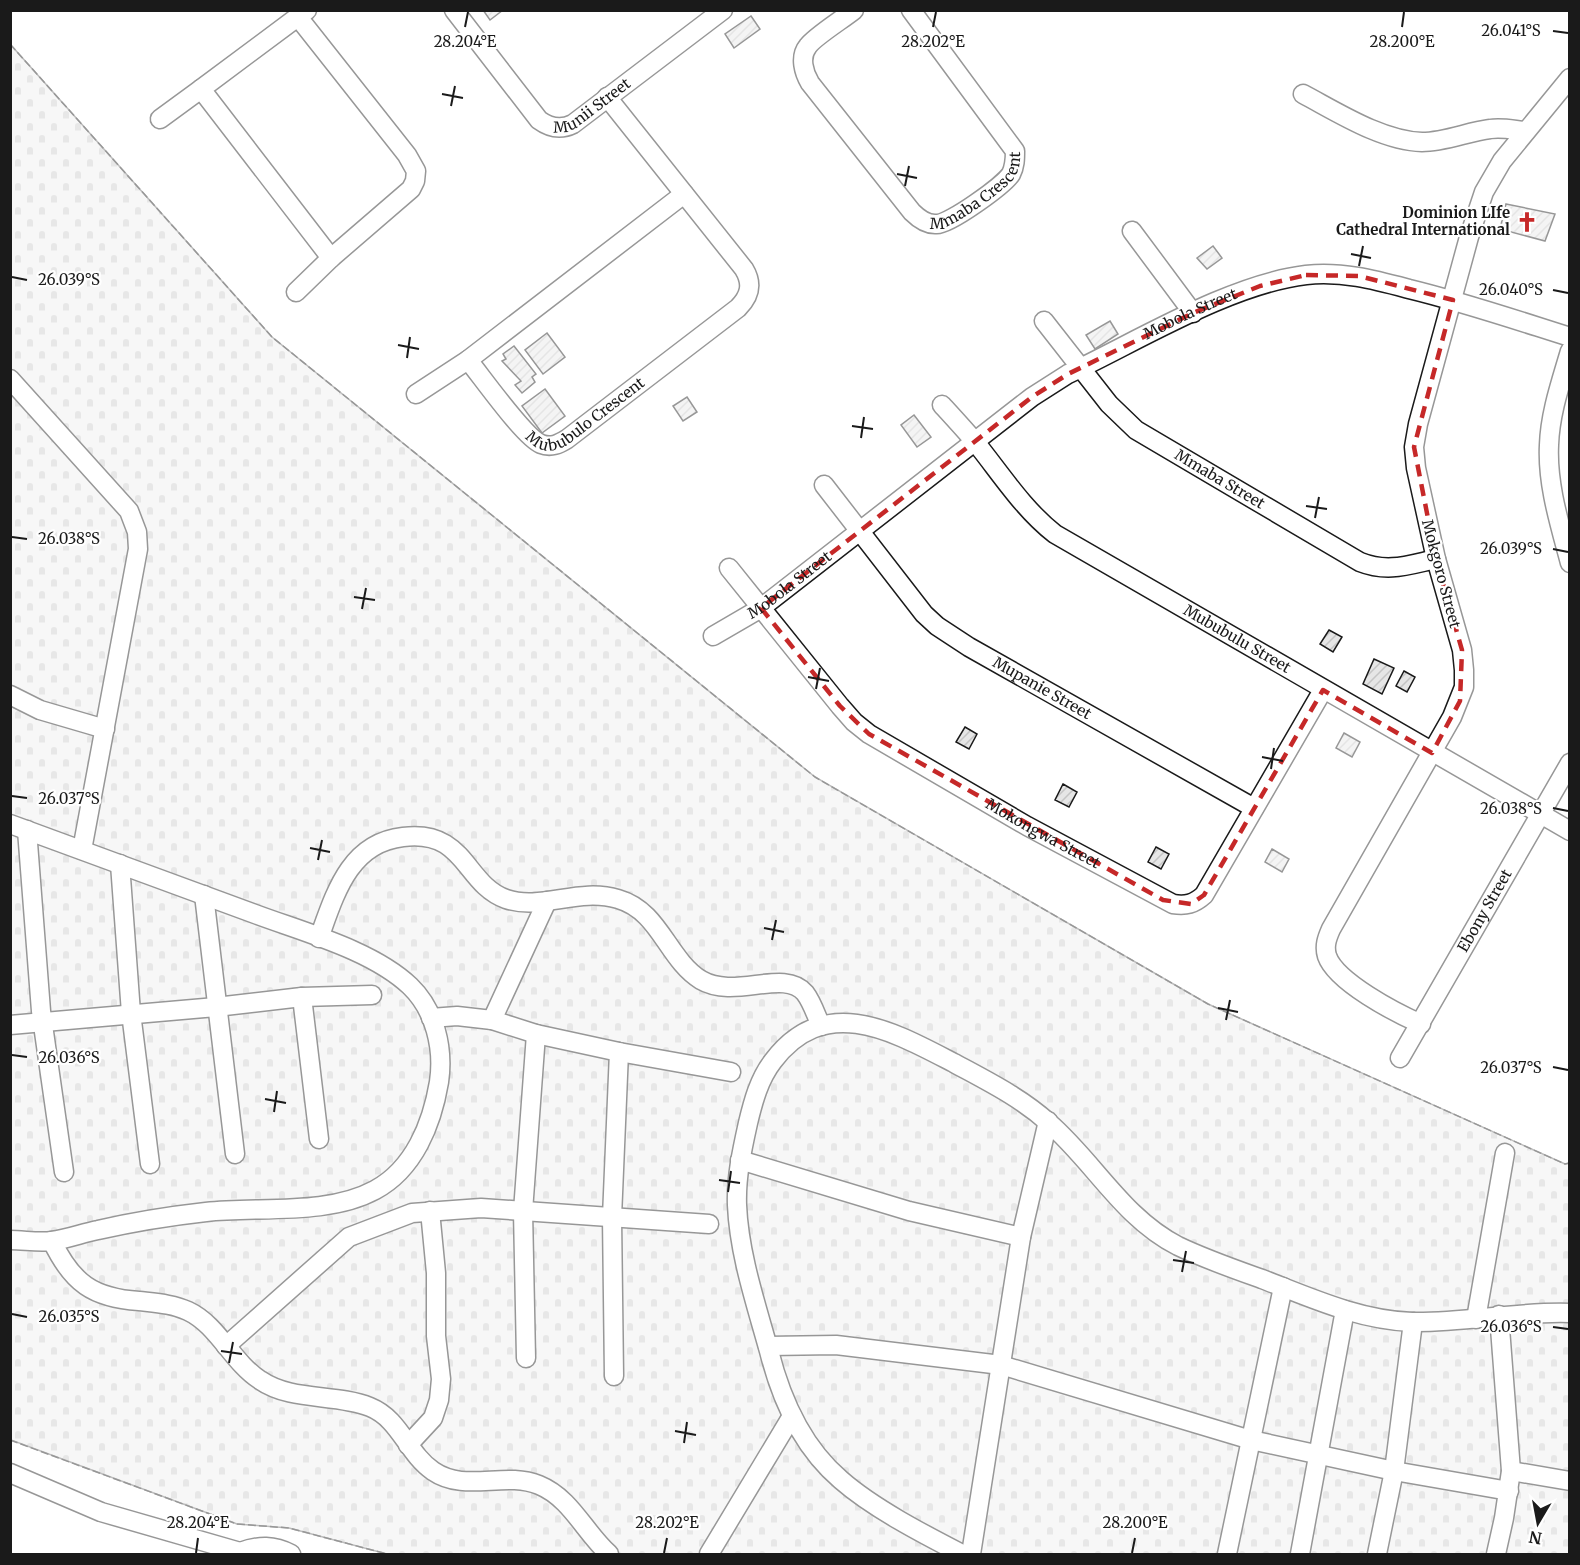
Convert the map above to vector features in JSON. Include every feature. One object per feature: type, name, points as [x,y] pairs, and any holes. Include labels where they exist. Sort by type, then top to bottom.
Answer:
[{"type":"street","name":"Munii Street","points":[[454,10],[539,120],[555,128],[567,127],[723,10]]},
{"type":"street","name":"Mmaba Crescent","points":[[854,10],[808,46],[804,59],[804,71],[810,83],[912,212],[927,223],[940,224],[956,217],[1008,177],[1015,163],[1015,151],[910,10]]},
{"type":"street","points":[[160,119],[303,14],[407,155],[416,171],[415,181],[404,197],[331,258],[296,292]]},
{"type":"street","name":"Mokgoro Street","points":[[1421,1024],[1380,1005],[1367,995],[1333,966],[1327,957],[1326,948],[1331,929],[1432,753],[1460,700],[1464,687],[1462,650],[1436,558],[1420,490],[1414,447],[1418,424],[1469,237],[1485,192],[1502,161],[1569,78]]},
{"type":"street","points":[[201,89],[331,258]]},
{"type":"street","points":[[1303,94],[1357,123],[1395,137],[1420,142],[1492,129],[1526,131]]},
{"type":"street","name":"Mububulo Crescent","points":[[468,360],[528,435],[541,444],[555,445],[567,439],[661,369],[738,308],[748,296],[750,289],[748,276],[744,269],[607,97]]},
{"type":"street","points":[[416,394],[468,360],[684,194]]},
{"type":"street","points":[[1132,231],[1193,312]]},
{"type":"street","name":"Mobola Street","points":[[713,636],[761,608],[1032,397],[1082,368],[1193,312],[1260,286],[1283,279],[1316,275],[1359,276],[1453,300],[1569,337]]},
{"type":"street","name":"Mmaba Street","points":[[1044,321],[1109,404],[1136,430],[1344,554],[1374,567],[1390,568],[1436,558]]},
{"type":"street","points":[[1569,351],[1555,404],[1549,445],[1549,469],[1556,512],[1569,563]]},
{"type":"street","points":[[10,379],[129,511],[137,532],[138,549],[82,850]]},
{"type":"street","name":"Mububulu Street","points":[[942,405],[1040,522],[1055,534],[1569,831]]},
{"type":"street","points":[[824,485],[861,531]]},
{"type":"street","name":"Mupanie Street","points":[[861,531],[924,614],[950,636],[1254,808]]},
{"type":"street","name":"Mokongwa Street","points":[[729,568],[840,706],[869,734],[1026,826],[1163,900],[1183,905],[1198,900],[1204,895],[1323,690]]},
{"type":"street","points":[[10,694],[40,710],[105,729]]},
{"type":"street","name":"Ebony Street","points":[[1400,1058],[1569,763]]},
{"type":"street","points":[[10,1240],[52,1241],[100,1229],[206,1212],[328,1205],[355,1199],[375,1190],[392,1179],[406,1164],[417,1147],[435,1102],[440,1075],[437,1032],[425,1005],[412,988],[395,973],[376,962],[319,938],[19,827],[42,1021],[64,1172]]},
{"type":"street","points":[[319,938],[343,878],[352,863],[375,845],[403,837],[428,838],[440,841],[459,854],[489,889],[506,899],[526,902],[547,901],[579,895],[602,894],[621,899],[645,914],[686,966],[701,980],[729,988],[769,983],[789,984],[804,992],[821,1026]]},
{"type":"street","points":[[120,864],[131,1013],[150,1164]]},
{"type":"street","points":[[204,895],[235,1154]]},
{"type":"street","points":[[492,1020],[547,901]]},
{"type":"street","points":[[10,1025],[302,997],[372,995]]},
{"type":"street","points":[[302,997],[319,1139]]},
{"type":"street","points":[[431,1018],[457,1016],[492,1020],[536,1034],[731,1072]]},
{"type":"street","points":[[962,1554],[940,1550],[840,1480],[814,1450],[792,1416],[778,1383],[740,1232],[737,1207],[740,1160],[752,1107],[766,1072],[774,1060],[793,1041],[807,1031],[836,1023],[868,1024],[889,1031],[1002,1088],[1048,1121],[1069,1141],[1118,1199],[1156,1233],[1177,1246],[1317,1302],[1386,1319],[1413,1322],[1569,1313]]},
{"type":"street","points":[[526,1358],[523,1211],[536,1034]]},
{"type":"street","points":[[614,1376],[612,1217],[619,1052]]},
{"type":"street","points":[[971,1554],[1022,1237],[1048,1121]]},
{"type":"street","points":[[1476,1319],[1505,1153]]},
{"type":"street","points":[[740,1160],[909,1211],[1022,1237]]},
{"type":"street","points":[[225,1347],[349,1237],[412,1212],[481,1208],[709,1224]]},
{"type":"street","points":[[408,1445],[433,1418],[439,1400],[441,1379],[436,1336],[436,1273],[430,1212]]},
{"type":"street","points":[[52,1241],[70,1272],[90,1289],[114,1299],[159,1303],[189,1311],[202,1320],[225,1347],[260,1380],[289,1392],[367,1406],[380,1412],[395,1425],[421,1461],[446,1479],[460,1482],[522,1481],[537,1484],[552,1491],[609,1554]]},
{"type":"street","points":[[1227,1554],[1283,1287]]},
{"type":"street","points":[[1300,1554],[1345,1310]]},
{"type":"street","points":[[1496,1554],[1511,1471],[1499,1316]]},
{"type":"street","points":[[1377,1554],[1394,1471],[1413,1322]]},
{"type":"street","points":[[768,1346],[836,1345],[1001,1365],[1251,1440],[1394,1471],[1509,1491]]},
{"type":"street","points":[[709,1554],[792,1416]]},
{"type":"street","points":[[1511,1471],[1569,1481]]},
{"type":"street","points":[[10,1473],[101,1512],[240,1552],[278,1548],[291,1554]]},
{"type":"highlighted area","points":[[1306,275],[1359,276],[1453,300],[1414,447],[1436,559],[1462,650],[1460,701],[1432,753],[1323,690],[1204,895],[1191,904],[1163,900],[869,734],[840,706],[761,608],[1032,397],[1068,374],[1193,313],[1260,286]]},
{"type":"green space","points":[[10,44],[272,337],[815,777],[1208,1004],[1565,1164],[1569,1163],[1569,1554],[387,1554],[289,1528],[237,1524],[11,1440]]},
{"type":"building","points":[[483,10],[503,10],[490,20]]},
{"type":"building","points":[[751,16],[760,29],[734,48],[725,34]]},
{"type":"building","name":"Dominion LIfe Cathedral International","points":[[1506,204],[1555,214],[1545,241],[1500,229]]},
{"type":"building","points":[[1213,246],[1222,258],[1207,269],[1197,258]]},
{"type":"building","points":[[1110,321],[1118,334],[1095,349],[1086,335]]},
{"type":"building","points":[[547,333],[565,357],[543,374],[525,350]]},
{"type":"building","points":[[514,346],[536,374],[532,377],[535,382],[522,393],[515,385],[521,381],[502,361],[506,359],[503,354]]},
{"type":"building","points":[[545,389],[565,416],[542,433],[522,406]]},
{"type":"building","points":[[687,397],[697,412],[683,421],[673,406]]},
{"type":"building","points":[[914,415],[931,437],[917,447],[901,425]]},
{"type":"building","points":[[1329,630],[1342,637],[1333,652],[1320,644]]},
{"type":"building","points":[[1374,659],[1394,668],[1382,694],[1363,684]]},
{"type":"building","points":[[1404,671],[1415,677],[1407,692],[1396,686]]},
{"type":"building","points":[[965,727],[977,734],[969,749],[956,742]]},
{"type":"building","points":[[1344,733],[1360,742],[1352,757],[1336,748]]},
{"type":"building","points":[[1063,784],[1077,792],[1069,807],[1055,800]]},
{"type":"building","points":[[1156,847],[1169,854],[1161,869],[1148,862]]},
{"type":"building","points":[[1272,849],[1289,859],[1282,872],[1265,862]]},
{"type":"fence","points":[[10,44],[272,337],[815,777],[1208,1004],[1565,1164],[1570,1163]]},
{"type":"fence","points":[[10,1440],[237,1524],[289,1528],[387,1554]]},
{"type":"place","name":"Dominion LIfe Cathedral International","points":[[1527,222]]}]
